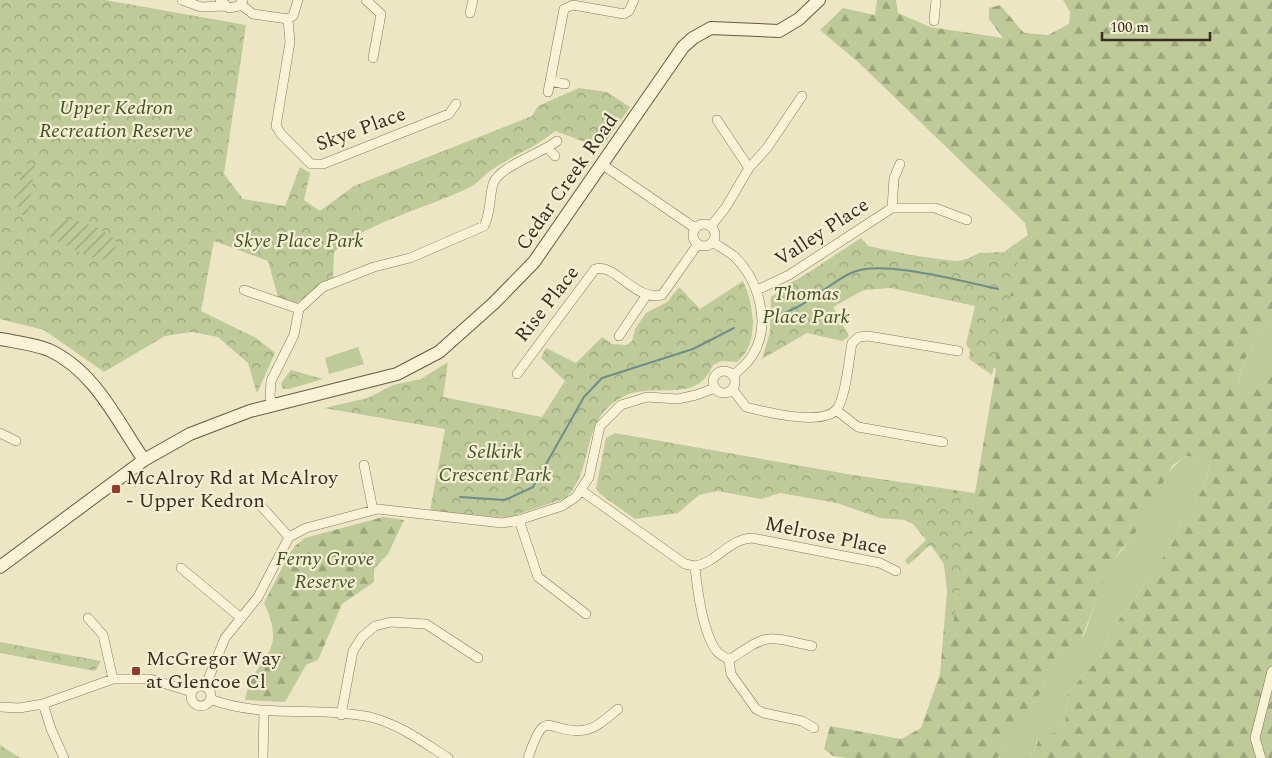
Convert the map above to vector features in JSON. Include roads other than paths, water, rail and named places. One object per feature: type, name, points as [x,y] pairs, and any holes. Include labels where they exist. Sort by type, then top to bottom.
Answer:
[{"type":"street","points":[[182,0],[206,7],[222,3],[233,8],[241,2],[254,14],[288,19],[293,16],[298,0]]},
{"type":"street","points":[[196,3],[208,0]]},
{"type":"street","points":[[366,0],[379,10],[381,14],[373,58]]},
{"type":"street","points":[[470,13],[473,0]]},
{"type":"street","points":[[548,92],[564,10],[573,5],[624,14],[629,11],[634,0]]},
{"type":"street","name":"Cedar Creek Road","points":[[0,567],[144,460],[178,440],[212,424],[272,406],[397,374],[439,352],[526,271],[603,165],[683,47],[693,38],[711,28],[780,31],[799,19],[820,0]]},
{"type":"street","points":[[934,21],[936,0]]},
{"type":"street","name":"Skye Place","points":[[288,19],[290,42],[276,126],[281,134],[311,164],[322,164],[449,114],[456,104]]},
{"type":"street","points":[[550,81],[565,84]]},
{"type":"street","points":[[711,226],[726,207],[749,168],[767,148],[802,96]]},
{"type":"street","points":[[717,120],[749,168]]},
{"type":"street","points":[[272,406],[270,396],[271,381],[294,335],[299,309],[323,288],[384,263],[410,258],[484,226],[488,219],[493,184],[498,176],[548,148],[556,141]]},
{"type":"street","points":[[548,148],[555,156]]},
{"type":"street","name":"Valley Place","points":[[757,290],[789,275],[892,208],[894,178],[900,164]]},
{"type":"street","points":[[603,165],[695,228]]},
{"type":"street","points":[[892,208],[935,208],[967,220]]},
{"type":"street","points":[[698,244],[693,236],[695,228],[702,224],[711,226],[715,233],[713,242]]},
{"type":"street","points":[[698,244],[707,245],[713,242]]},
{"type":"street","points":[[713,242],[735,258],[753,281],[757,290],[762,315],[758,346],[752,357],[734,375]]},
{"type":"street","points":[[619,336],[646,296],[662,295],[698,244]]},
{"type":"street","name":"Rise Place","points":[[517,374],[596,269],[606,269],[646,296]]},
{"type":"street","points":[[244,290],[299,309]]},
{"type":"street","points":[[733,390],[746,407],[802,417],[823,416],[836,410],[842,395],[852,342],[859,337],[868,336],[958,351]]},
{"type":"street","points":[[0,338],[49,350],[74,366],[100,394],[144,460]]},
{"type":"street","points":[[728,371],[734,375],[736,382],[733,390],[723,393],[715,388],[713,380],[716,373],[728,371]]},
{"type":"street","points":[[205,687],[226,638],[261,592],[289,537],[306,528],[373,510],[384,509],[497,523],[519,520],[568,503],[582,491],[589,477],[600,426],[620,405],[648,397],[687,397],[715,388]]},
{"type":"street","points":[[836,410],[858,427],[943,442]]},
{"type":"street","points":[[0,433],[16,441]]},
{"type":"street","points":[[364,465],[373,510]]},
{"type":"street","points":[[582,491],[685,564],[695,566],[710,640],[717,653],[728,660],[731,674],[756,708],[764,713],[802,721],[814,728]]},
{"type":"street","points":[[262,507],[289,537]]},
{"type":"street","points":[[519,520],[538,577],[586,614]]},
{"type":"street","name":"Melrose Place","points":[[695,566],[702,565],[734,543],[752,538],[880,563],[896,572]]},
{"type":"street","points":[[181,568],[241,618]]},
{"type":"street","points":[[88,618],[103,635],[113,679]]},
{"type":"street","points":[[341,715],[353,651],[368,630],[383,623],[426,624],[478,658]]},
{"type":"street","points":[[728,660],[758,640],[767,637],[812,646]]},
{"type":"street","points":[[1260,758],[1255,738],[1272,671]]},
{"type":"street","points":[[0,707],[19,708],[43,704],[113,679],[150,679],[192,692]]},
{"type":"street","points":[[197,687],[205,687],[210,692],[210,699],[205,705],[197,705],[192,698],[192,692],[197,687]]},
{"type":"street","points":[[210,699],[234,707],[264,711],[371,718],[396,726],[447,758]]},
{"type":"street","points":[[43,704],[51,729],[64,758]]},
{"type":"street","points":[[528,758],[537,732],[546,725],[585,730],[596,726],[618,710]]},
{"type":"street","points":[[262,758],[264,711]]},
{"type":"waterway","points":[[778,315],[806,302],[851,273],[864,269],[881,268],[923,273],[998,289]]},
{"type":"waterway","points":[[460,497],[505,500],[533,487],[584,397],[602,378],[693,349],[734,328]]},
{"type":"place","name":"McAlroy Rd at McAlroy - Upper Kedron","points":[[116,489]]},
{"type":"place","name":"McGregor Way at Glencoe Cl","points":[[136,671]]},
{"type":"park label","name":"Upper Kedron Recreation Reserve","points":[[116,120]]},
{"type":"park label","name":"Skye Place Park","points":[[299,241]]},
{"type":"park label","name":"Thomas Place Park","points":[[806,306]]},
{"type":"park label","name":"Selkirk Crescent Park","points":[[495,464]]},
{"type":"park label","name":"Ferny Grove Reserve","points":[[325,570]]}]
